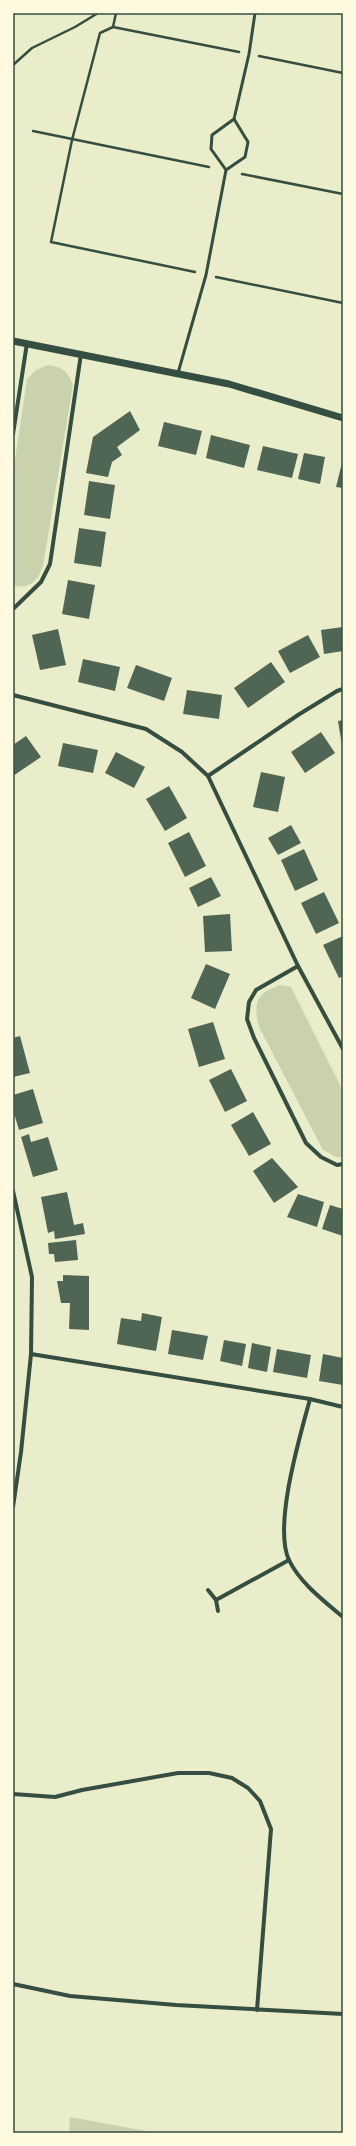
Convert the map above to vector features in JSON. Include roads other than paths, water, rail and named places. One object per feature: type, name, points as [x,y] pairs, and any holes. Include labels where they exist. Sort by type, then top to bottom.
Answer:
[{"type":"street","points":[[13,340],[228,384],[343,418]]},
{"type":"street","points":[[13,434],[27,343]]},
{"type":"street","points":[[13,609],[41,582],[50,564],[81,354]]},
{"type":"street","points":[[208,776],[298,715],[337,691],[343,690]]},
{"type":"street","points":[[13,695],[146,730],[182,752],[208,776],[298,966],[343,1048]]},
{"type":"street","points":[[298,966],[256,990],[249,1002],[247,1019],[254,1038],[306,1143],[320,1157],[337,1164],[343,1164]]},
{"type":"street","points":[[13,1191],[32,1278],[31,1354],[21,1452],[13,1507]]},
{"type":"street","points":[[31,1354],[310,1400],[343,1407]]},
{"type":"street","points":[[310,1400],[293,1460],[283,1532],[289,1560],[309,1587],[343,1617]]},
{"type":"street","points":[[216,1600],[289,1560]]},
{"type":"street","points":[[208,1590],[216,1600],[218,1611]]},
{"type":"street","points":[[13,1794],[55,1798],[90,1789],[178,1773],[209,1773],[232,1778],[248,1788],[260,1801],[271,1829],[270,1864],[257,2010]]},
{"type":"street","points":[[13,1984],[70,1996],[257,2010],[343,2014]]},
{"type":"lane","points":[[226,170],[211,149],[212,135],[234,119],[249,54],[255,13]]},
{"type":"lane","points":[[177,374],[206,275],[226,170],[245,157],[248,142],[234,119]]}]
